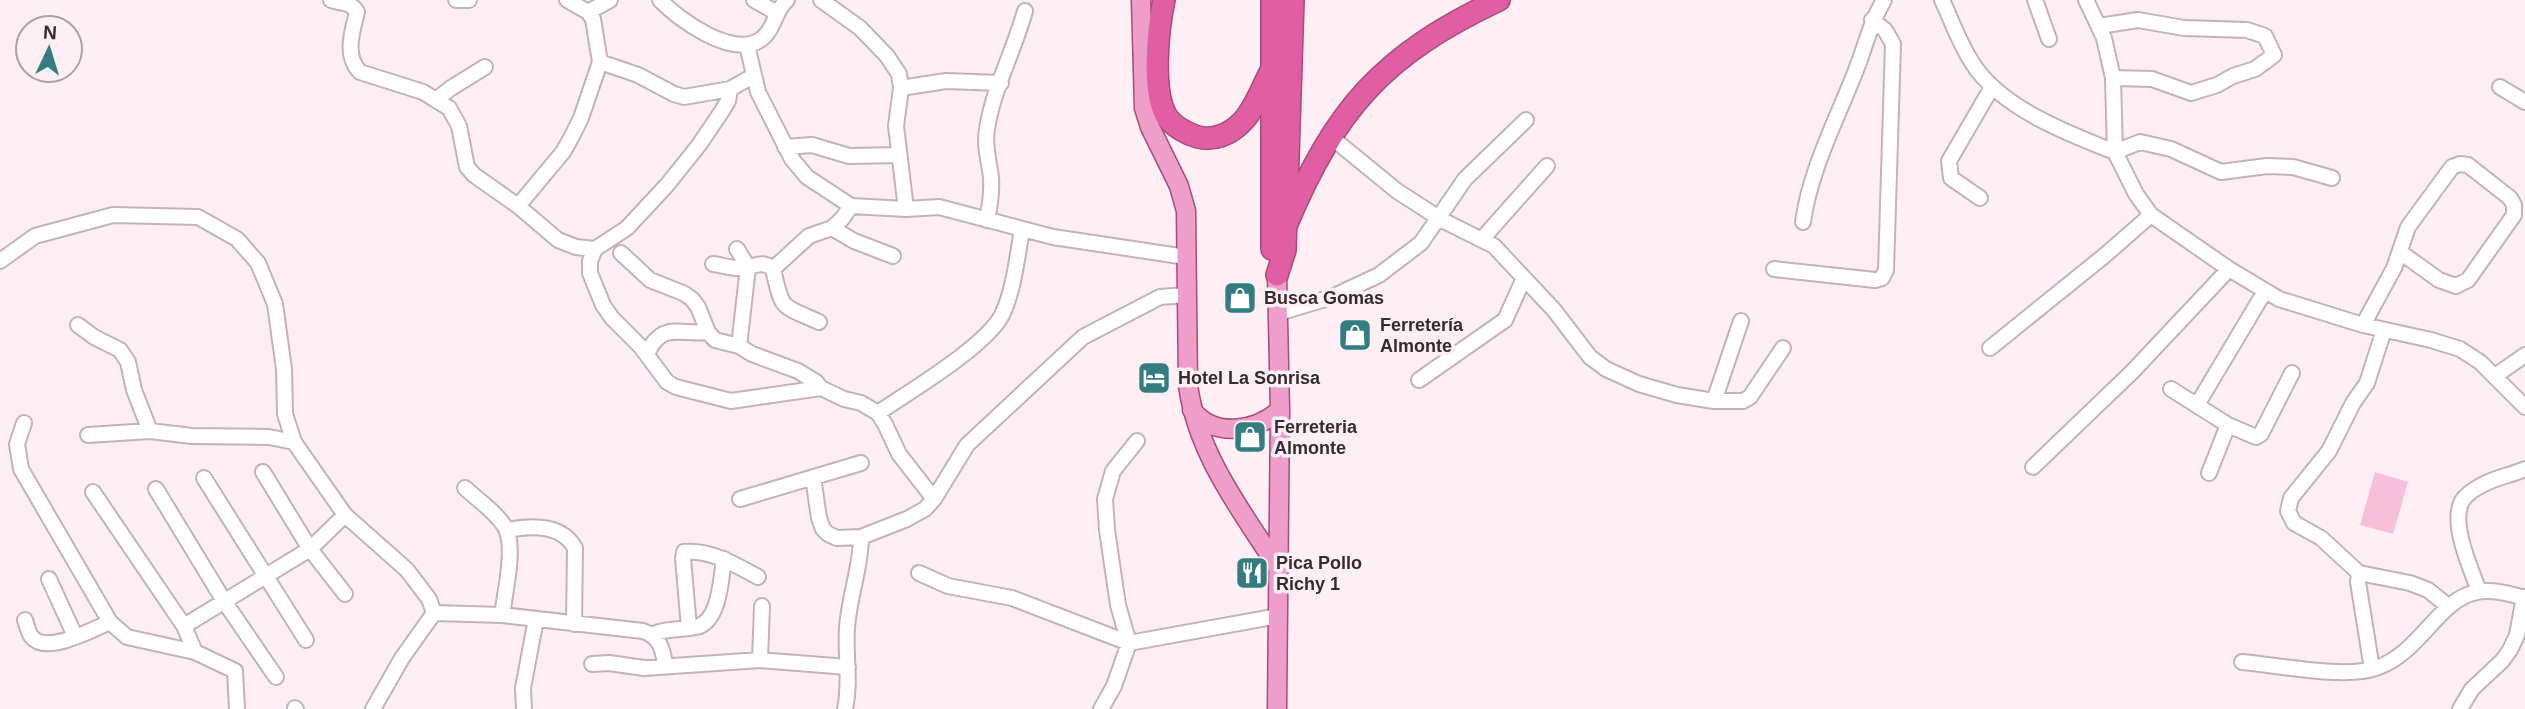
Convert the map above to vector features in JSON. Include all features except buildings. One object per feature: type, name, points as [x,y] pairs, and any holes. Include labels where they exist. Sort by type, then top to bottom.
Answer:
[{"type":"highway","points":[[1164,0],[1159,22],[1158,74],[1161,100],[1167,117],[1184,132],[1200,138],[1218,138],[1243,122],[1272,70]]},
{"type":"highway","points":[[1286,228],[1302,189],[1331,137],[1353,104],[1379,76],[1405,53],[1459,19],[1499,0]]},
{"type":"highway","points":[[1272,4],[1271,217],[1272,251],[1277,275]]},
{"type":"highway","points":[[1277,275],[1285,250],[1294,4]]},
{"type":"main road","points":[[1141,0],[1144,108],[1150,127],[1180,186],[1186,211],[1188,384],[1192,410],[1214,466],[1277,565]]},
{"type":"main road","points":[[1277,275],[1280,410],[1277,709]]},
{"type":"main road","points":[[1192,410],[1203,422],[1213,427],[1232,429],[1262,423],[1280,410]]},
{"type":"street","points":[[331,0],[349,3],[357,12],[350,52],[353,65],[360,72],[423,92],[449,107],[459,126],[467,167],[474,175],[518,206],[558,240],[576,247],[595,248],[627,228],[699,145],[722,111],[730,89]]},
{"type":"street","points":[[456,0],[469,0]]},
{"type":"street","points":[[518,206],[563,152],[571,138],[600,62],[593,19],[588,12],[566,0]]},
{"type":"street","points":[[588,12],[610,0]]},
{"type":"street","points":[[660,0],[673,14],[705,33],[747,45],[767,34],[775,22],[780,6],[787,0]]},
{"type":"street","points":[[754,0],[777,13]]},
{"type":"street","points":[[1803,222],[1816,172],[1858,66],[1872,20],[1884,0]]},
{"type":"street","points":[[1942,0],[1973,64],[1992,87],[2029,113],[2082,139],[2115,152],[2140,142],[2171,149],[2221,172],[2267,166],[2293,167],[2332,178]]},
{"type":"street","points":[[2035,0],[2049,39]]},
{"type":"street","points":[[2086,0],[2104,38],[2113,78],[2115,152],[2136,194],[2151,215],[2229,269],[2279,299],[2363,325],[2460,349],[2480,362],[2525,407]]},
{"type":"street","points":[[825,1],[871,38],[898,74],[901,88],[896,126],[906,209]]},
{"type":"street","points":[[987,220],[991,186],[985,140],[993,103],[1017,41],[1025,11]]},
{"type":"street","points":[[1774,270],[1875,280],[1882,278],[1885,270],[1893,44],[1885,30],[1872,20]]},
{"type":"street","points":[[2099,26],[2138,20],[2184,28],[2247,30],[2265,36],[2274,55],[2255,69],[2191,93],[2152,79],[2113,78]]},
{"type":"street","points":[[747,45],[753,76],[766,112],[792,159],[807,177],[851,206],[906,209],[939,207],[1077,242],[1186,257]]},
{"type":"street","points":[[600,62],[638,75],[684,97],[730,89],[753,76]]},
{"type":"street","points":[[438,99],[485,67]]},
{"type":"street","points":[[901,88],[946,81],[1001,83]]},
{"type":"street","points":[[1980,198],[1951,178],[1949,161],[1992,87]]},
{"type":"street","points":[[2500,87],[2525,102]]},
{"type":"street","points":[[1279,313],[1332,297],[1379,275],[1421,243],[1465,179],[1526,120]]},
{"type":"street","points":[[1331,137],[1397,191],[1437,217],[1494,246],[1554,310],[1590,357],[1606,369],[1677,395],[1714,401],[1743,401],[1750,397],[1783,348]]},
{"type":"street","points":[[785,147],[813,145],[849,156],[899,155]]},
{"type":"street","points":[[2363,325],[2400,252],[2408,227],[2452,167],[2468,165],[2510,198],[2514,205],[2514,215],[2468,280],[2456,286],[2439,280],[2400,252]]},
{"type":"street","points":[[1482,239],[1547,166]]},
{"type":"street","points":[[773,269],[809,236],[832,228],[851,206]]},
{"type":"street","points":[[0,261],[35,236],[113,215],[198,218],[237,239],[258,263],[275,304],[284,369],[285,414],[294,442],[345,515],[407,570],[429,599],[434,613]]},
{"type":"street","points":[[1990,348],[2151,215]]},
{"type":"street","points":[[832,228],[854,241],[893,256]]},
{"type":"street","points":[[878,412],[976,345],[995,325],[1006,304],[1022,230]]},
{"type":"street","points":[[595,248],[590,261],[590,273],[603,305],[647,355],[660,375],[676,387],[731,401],[821,387]]},
{"type":"street","points":[[737,249],[748,267],[739,346]]},
{"type":"street","points":[[621,253],[650,280],[692,299],[708,332],[715,340],[739,346],[752,354],[798,371],[821,387],[878,412],[899,454],[934,499]]},
{"type":"street","points":[[713,264],[740,268],[757,263],[768,265],[773,269],[783,305],[819,322]]},
{"type":"street","points":[[2033,467],[2132,372],[2229,269]]},
{"type":"street","points":[[1419,380],[1505,320],[1524,278]]},
{"type":"street","points":[[2197,405],[2265,291]]},
{"type":"street","points":[[813,477],[823,529],[837,538],[861,537],[918,514],[934,499],[967,445],[1083,337],[1160,297],[1187,295]]},
{"type":"street","points":[[1714,401],[1741,321]]},
{"type":"street","points":[[78,325],[94,337],[120,350],[128,362],[134,390],[150,431]]},
{"type":"street","points":[[647,355],[653,342],[663,333],[679,330],[708,332]]},
{"type":"street","points":[[2384,330],[2367,383],[2353,403],[2329,451],[2291,498],[2288,511],[2294,523],[2321,538],[2359,573],[2410,583],[2428,590],[2448,606]]},
{"type":"street","points":[[2495,376],[2525,355]]},
{"type":"street","points":[[2171,388],[2228,425],[2256,437],[2261,434],[2292,373]]},
{"type":"street","points":[[24,423],[17,444],[20,469],[110,622],[127,637],[194,652],[235,671],[237,709]]},
{"type":"street","points":[[2209,473],[2228,425]]},
{"type":"street","points":[[88,435],[150,431],[192,436],[270,438],[294,442]]},
{"type":"street","points":[[1101,709],[1114,686],[1129,643],[1118,605],[1105,499],[1113,471],[1137,441]]},
{"type":"street","points":[[740,499],[860,463]]},
{"type":"street","points":[[2479,591],[2462,548],[2459,526],[2461,502],[2471,491],[2486,482],[2525,469]]},
{"type":"street","points":[[263,472],[310,549],[345,594]]},
{"type":"street","points":[[204,478],[306,640]]},
{"type":"street","points":[[465,488],[507,530],[510,541],[509,561],[502,615]]},
{"type":"street","points":[[156,489],[224,601],[276,677]]},
{"type":"street","points":[[93,492],[184,626],[194,652]]},
{"type":"street","points":[[184,626],[310,549],[345,515]]},
{"type":"street","points":[[507,530],[536,527],[559,531],[570,538],[575,548],[574,624]]},
{"type":"street","points":[[845,709],[849,680],[847,625],[861,537]]},
{"type":"street","points":[[689,628],[682,558],[684,552],[692,551],[724,559],[758,577]]},
{"type":"street","points":[[434,613],[502,615],[623,628],[653,634],[689,628],[709,620],[718,600],[724,559]]},
{"type":"street","points":[[919,573],[948,586],[1012,598],[1129,643],[1278,616]]},
{"type":"street","points":[[2359,573],[2358,582],[2372,670]]},
{"type":"street","points":[[49,579],[75,636]]},
{"type":"street","points":[[2242,662],[2348,671],[2372,670],[2392,662],[2406,652],[2448,606],[2466,594],[2493,591],[2524,597],[2517,635],[2510,650],[2472,689],[2460,709]]},
{"type":"street","points":[[761,660],[762,606]]},
{"type":"street","points":[[373,709],[402,658],[434,613]]},
{"type":"street","points":[[524,709],[523,688],[536,619]]},
{"type":"street","points":[[25,620],[32,638],[42,644],[55,644],[110,622]]},
{"type":"street","points":[[653,634],[663,649],[665,665]]},
{"type":"street","points":[[592,664],[644,667],[761,660],[848,667]]},
{"type":"shaded area","points":[[2375,472],[2408,482],[2393,534],[2360,525]]},
{"type":"place","name":"Busca Gomas","points":[[1240,298]]},
{"type":"place","name":"Ferretería Almonte","points":[[1355,335]]},
{"type":"place","name":"Hotel La Sonrisa","points":[[1154,378]]},
{"type":"place","name":"Ferreteria Almonte","points":[[1250,437]]},
{"type":"place","name":"Pica Pollo Richy 1","points":[[1252,573]]}]
